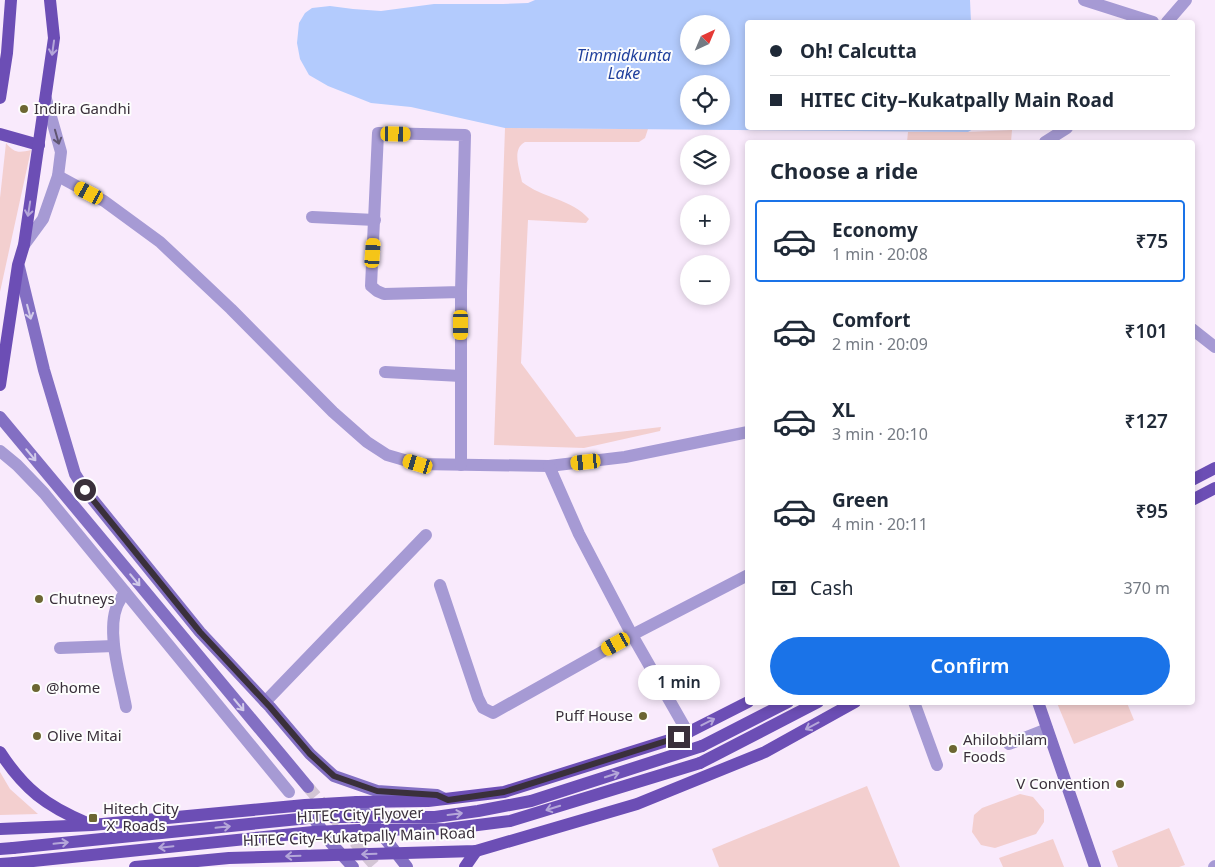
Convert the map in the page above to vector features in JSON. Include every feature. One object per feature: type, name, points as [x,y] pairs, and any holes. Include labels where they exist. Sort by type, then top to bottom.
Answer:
[{"type":"main road","points":[[0,98],[7,53],[11,0]]},
{"type":"main road","points":[[0,386],[18,265],[24,245],[54,38],[50,0]]},
{"type":"main road","points":[[0,134],[39,146]]},
{"type":"main road","points":[[18,265],[44,370],[76,474],[85,490],[200,632],[310,754],[334,776],[377,791],[437,795],[448,800]]},
{"type":"main road","points":[[0,417],[308,787]]},
{"type":"main road","points":[[1195,478],[1215,468]]},
{"type":"main road","points":[[1195,498],[1215,488]]},
{"type":"main road","points":[[0,829],[92,825],[305,805],[448,800],[504,792],[679,737],[745,704]]},
{"type":"main road","name":"HITEC City Flyover","points":[[0,849],[319,817],[435,816],[496,808],[531,801],[702,746],[782,705]]},
{"type":"main road","name":"HITEC City Flyover","points":[[0,864],[313,832],[446,829],[510,821],[700,763],[812,705]]},
{"type":"main road","name":"HITEC City–Kukatpally Main Road","points":[[135,867],[342,855],[476,851],[637,804],[764,752],[850,705]]},
{"type":"main road","points":[[1039,705],[1095,867]]},
{"type":"main road","points":[[0,752],[25,785],[43,800],[62,813],[92,825]]},
{"type":"main road","points":[[357,802],[407,867]]},
{"type":"main road","points":[[305,805],[317,824],[353,867]]},
{"type":"main road","points":[[465,867],[476,851]]},
{"type":"street","points":[[1084,0],[1147,20]]},
{"type":"street","points":[[1169,20],[1186,0]]},
{"type":"street","points":[[24,245],[43,219],[58,176],[61,152],[46,99]]},
{"type":"street","points":[[1048,140],[1064,130]]},
{"type":"street","points":[[461,292],[384,294],[371,286],[378,133],[465,135],[461,292],[461,465]]},
{"type":"street","points":[[58,176],[104,201],[160,242],[333,412],[367,442],[387,455],[418,464],[549,466],[624,457],[745,433]]},
{"type":"street","points":[[312,217],[375,220]]},
{"type":"street","points":[[1195,331],[1215,347]]},
{"type":"street","points":[[384,372],[461,376]]},
{"type":"street","points":[[0,451],[17,465],[44,493],[289,792]]},
{"type":"street","points":[[549,466],[580,534],[632,635],[688,733]]},
{"type":"street","points":[[265,702],[426,536]]},
{"type":"street","points":[[440,585],[478,698],[483,708],[493,713],[632,635],[745,577]]},
{"type":"street","points":[[125,592],[117,606],[114,618],[114,646],[126,707]]},
{"type":"street","points":[[60,648],[114,646]]},
{"type":"street","points":[[915,705],[937,765]]},
{"type":"street","points":[[1009,744],[1047,729]]},
{"type":"shaded area","points":[[505,128],[648,129],[645,138],[639,142],[525,142],[518,150],[517,155],[522,182],[539,192],[574,207],[589,219],[586,223],[528,220],[521,363],[576,437],[661,427],[660,431],[584,448],[494,445]]},
{"type":"shaded area","points":[[1012,130],[1011,140],[907,140],[908,132]]},
{"type":"shaded area","points":[[6,143],[17,151],[31,150],[0,292],[0,198]]},
{"type":"shaded area","points":[[1058,705],[1128,705],[1134,720],[1074,744]]},
{"type":"shaded area","points":[[0,772],[10,789],[38,814],[0,815]]},
{"type":"shaded area","points":[[867,786],[900,867],[719,867],[712,849]]},
{"type":"shaded area","points":[[1020,794],[1033,797],[1044,810],[1044,822],[1036,834],[995,848],[981,845],[972,832],[974,815],[982,808]]},
{"type":"shaded area","points":[[1169,828],[1185,865],[1179,867],[1118,867],[1112,851]]},
{"type":"shaded area","points":[[1053,839],[1064,867],[1003,867],[999,858]]},
{"type":"water","name":"Timmidkunta Lake","points":[[535,0],[970,0],[971,20],[745,20],[745,130],[972,130],[968,132],[505,128],[411,107],[371,103],[328,86],[309,75],[300,59],[297,43],[299,23],[305,13],[312,8],[330,6],[381,11],[434,4],[503,4],[528,3]]},
{"type":"tunnel","points":[[308,787],[376,867]]},
{"type":"place","name":"Indira Gandhi","points":[[24,109]]},
{"type":"place","name":"Chutneys","points":[[39,599]]},
{"type":"place","name":"@home","points":[[36,688]]},
{"type":"place","name":"Puff House","points":[[643,716]]},
{"type":"place","name":"Olive Mitai","points":[[37,736]]},
{"type":"place","name":"Ahilobhilam Foods","points":[[953,749]]},
{"type":"place","name":"V Convention","points":[[1120,784]]},
{"type":"place","name":"Hitech City 'X' Roads","points":[[93,818]]},
{"type":"route","points":[[85,490],[200,632],[270,707],[310,754],[334,776],[377,791],[437,795],[448,800],[504,792],[679,737]]}]
